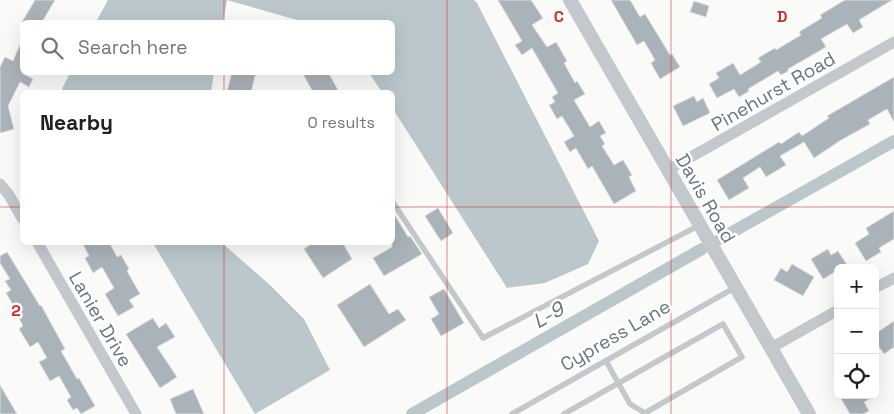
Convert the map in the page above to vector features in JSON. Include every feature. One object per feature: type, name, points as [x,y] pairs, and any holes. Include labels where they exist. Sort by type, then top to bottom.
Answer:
[{"type":"street","name":"Davis Road","points":[[570,0],[809,414]]},
{"type":"street","name":"Pinehurst Road","points":[[668,170],[894,42]]},
{"type":"street","points":[[0,184],[20,214]]},
{"type":"street","name":"Lanier Drive","points":[[39,245],[136,414]]},
{"type":"street","points":[[879,286],[894,278]]},
{"type":"street","points":[[771,348],[834,312]]},
{"type":"lane","points":[[395,206],[483,338],[700,224]]},
{"type":"lane","name":"Cypress Lane","points":[[512,414],[736,288]]},
{"type":"lane","points":[[564,414],[618,383],[723,324],[742,357],[645,413],[630,404],[618,383],[606,361]]},
{"type":"shaded area","points":[[108,0],[227,0],[223,20],[97,20]]},
{"type":"shaded area","points":[[227,0],[474,0],[599,241],[588,264],[545,283],[507,288],[395,112],[395,90],[381,90],[370,75],[395,75],[395,20],[297,20]]},
{"type":"shaded area","points":[[69,75],[214,75],[211,90],[62,89]]},
{"type":"shaded area","points":[[154,245],[224,245],[271,286],[304,319],[330,370],[255,414]]},
{"type":"building","points":[[35,0],[55,0],[43,20],[23,20]]},
{"type":"building","points":[[498,0],[531,0],[543,18],[532,25],[547,47],[556,42],[567,61],[564,63],[575,83],[577,81],[585,94],[574,100],[590,127],[599,121],[606,133],[600,136],[605,144],[602,146],[614,165],[623,160],[632,175],[629,177],[636,191],[614,204],[592,166],[588,169],[576,148],[570,152],[564,142],[574,136],[562,116],[557,119],[549,105],[555,102],[552,97],[558,93],[532,48],[522,55],[515,45],[522,41]]},
{"type":"building","points":[[611,0],[630,0],[640,17],[645,14],[670,55],[672,54],[680,67],[660,79],[651,63],[655,60],[644,41],[637,45]]},
{"type":"building","points":[[845,0],[892,0],[859,20],[863,27],[853,33],[847,24],[821,39],[826,47],[781,75],[778,71],[748,89],[749,91],[739,97],[734,89],[717,98],[709,84],[719,78],[716,73],[733,63],[740,75],[761,62],[758,58],[801,35],[799,32],[822,18],[820,15]]},
{"type":"building","points":[[694,1],[709,6],[706,17],[690,12]]},
{"type":"building","points":[[20,45],[20,75],[26,75],[33,79],[29,87],[20,82],[8,106],[14,129],[0,133],[0,67],[5,57],[13,61]]},
{"type":"building","points":[[231,75],[255,75],[252,90],[228,90]]},
{"type":"building","points":[[304,75],[330,75],[338,90],[312,90]]},
{"type":"building","points":[[894,77],[894,122],[887,109],[868,120],[870,124],[814,158],[804,142],[780,156],[786,165],[766,177],[760,167],[743,178],[749,188],[729,200],[717,180],[779,142],[781,144],[799,132],[802,136],[829,118],[827,116]]},
{"type":"building","points":[[694,96],[697,102],[703,98],[710,113],[683,126],[673,106]]},
{"type":"building","points":[[438,208],[453,233],[441,241],[425,216]]},
{"type":"building","points":[[894,211],[894,239],[879,248],[881,252],[866,261],[855,243],[869,234],[866,228]]},
{"type":"building","points":[[395,216],[408,237],[410,236],[422,254],[384,276],[373,258],[392,247],[392,245],[395,245]]},
{"type":"building","points":[[84,245],[111,245],[117,257],[121,255],[129,269],[127,271],[140,294],[129,300],[134,307],[118,316],[105,294],[114,288],[102,267],[93,273],[85,258],[89,256]]},
{"type":"building","points":[[310,245],[344,245],[352,259],[323,278],[304,249]]},
{"type":"building","points":[[828,249],[831,255],[838,251],[846,264],[834,264],[834,272],[823,279],[811,259]]},
{"type":"building","points":[[7,252],[41,305],[65,349],[61,351],[95,406],[81,414],[77,408],[73,410],[67,400],[71,397],[59,376],[50,381],[39,362],[47,358],[38,342],[30,347],[19,329],[23,326],[20,317],[6,293],[11,290],[5,281],[10,279],[0,263],[0,256]]},
{"type":"building","points":[[792,264],[814,277],[803,296],[774,280],[781,268],[787,272]]},
{"type":"building","points":[[370,284],[389,314],[398,309],[406,320],[364,347],[337,305]]},
{"type":"building","points":[[444,289],[464,323],[441,336],[431,319],[439,314],[429,297]]},
{"type":"building","points":[[153,318],[159,328],[166,323],[175,337],[157,347],[177,377],[160,388],[126,334]]},
{"type":"building","points":[[894,321],[894,347],[884,354],[879,347],[879,331]]},
{"type":"building","points":[[0,385],[17,414],[0,414]]},
{"type":"building","points":[[193,389],[204,414],[176,414],[170,399]]},
{"type":"building","points":[[841,399],[869,399],[864,402],[869,411],[863,414],[850,414]]},
{"type":"waterway","name":"L-9","points":[[720,239],[894,141]]},
{"type":"waterway","name":"L-9","points":[[412,414],[702,249]]}]
